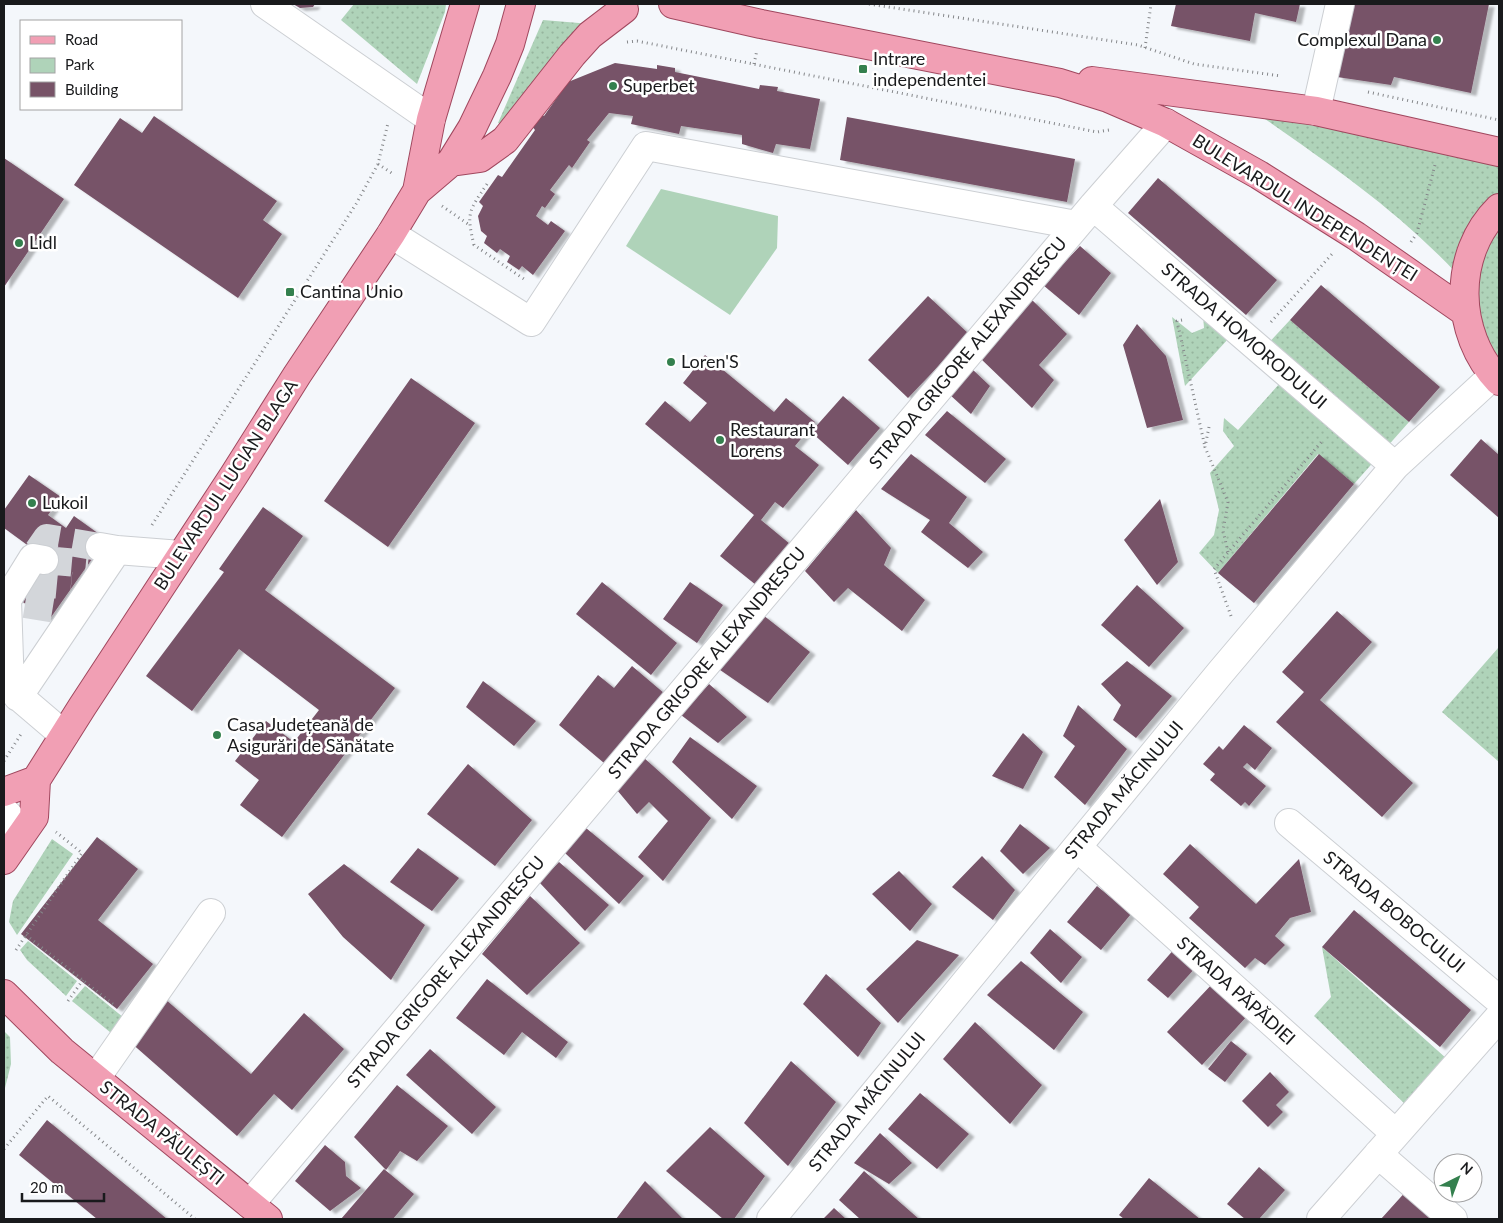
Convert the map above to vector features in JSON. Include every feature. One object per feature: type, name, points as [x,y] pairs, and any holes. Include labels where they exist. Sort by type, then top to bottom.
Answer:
[{"type":"main road","name":"BULEVARDUL LUCIAN BLAGA","points":[[417,190],[431,119],[466,4]]},
{"type":"main road","name":"BULEVARDUL LUCIAN BLAGA","points":[[4,860],[34,817],[36,780],[64,735],[234,475],[296,375],[391,234],[417,190],[450,162],[472,128],[510,44],[521,4]]},
{"type":"main road","name":"BULEVARDUL INDEPENDENȚEI","points":[[687,5],[761,24],[1060,83],[1108,98],[1166,123],[1259,175],[1348,231],[1465,312]]},
{"type":"main road","points":[[450,162],[480,158],[505,140],[572,55],[590,35],[624,6]]},
{"type":"main road","points":[[953,62],[1316,111],[1499,152]]},
{"type":"main road","points":[[1496,378],[1481,356],[1471,334],[1465,312],[1464,290],[1466,269],[1472,249],[1483,228],[1499,208]]},
{"type":"main road","points":[[4,792],[36,780]]},
{"type":"main road","name":"STRADA PĂULEȘTI","points":[[4,994],[56,1046],[259,1212]]},
{"type":"main road","name":"STRADA PĂULEȘTI","points":[[4,1014],[56,1046]]},
{"type":"street","points":[[265,4],[431,119]]},
{"type":"street","points":[[1316,111],[1340,4]]},
{"type":"street","name":"STRADA GRIGORE ALEXANDRESCU","points":[[259,1212],[1085,216],[1166,123]]},
{"type":"street","points":[[391,234],[531,322],[646,146],[1085,216]]},
{"type":"street","name":"STRADA HOMORODULUI","points":[[1085,216],[1252,343],[1395,466]]},
{"type":"street","name":"STRADA MĂCINULUI","points":[[771,1219],[1076,847],[1395,466],[1496,378]]},
{"type":"street","points":[[100,562],[181,555]]},
{"type":"street","points":[[56,609],[66,611],[100,562]]},
{"type":"street","points":[[27,704],[100,562]]},
{"type":"street","points":[[28,576],[10,689],[64,735]]},
{"type":"street","points":[[4,811],[10,816],[4,826]]},
{"type":"street","name":"STRADA BOBOCULUI","points":[[1289,823],[1499,1000]]},
{"type":"street","name":"STRADA PĂPĂDIEI","points":[[1076,847],[1387,1144],[1453,1219]]},
{"type":"street","points":[[96,1078],[211,913]]},
{"type":"street","points":[[1321,1219],[1499,1017]]},
{"type":"path","points":[[869,4],[1145,48],[1194,64],[1322,82]]},
{"type":"path","points":[[1145,48],[1151,4]]},
{"type":"path","points":[[624,42],[638,41],[1097,132],[1113,130]]},
{"type":"path","points":[[1367,92],[1499,120]]},
{"type":"path","points":[[100,562],[356,204],[378,164],[389,121]]},
{"type":"path","points":[[1408,246],[1417,233],[1437,160]]},
{"type":"path","points":[[488,184],[471,208],[468,224],[474,246],[549,295]]},
{"type":"path","points":[[1252,343],[1334,251]]},
{"type":"path","points":[[1184,320],[1177,321],[1205,448],[1228,502],[1223,531],[1228,552]]},
{"type":"path","points":[[1242,647],[1214,569],[1341,420]]},
{"type":"path","points":[[1205,448],[1209,427]]},
{"type":"path","points":[[4,761],[27,704]]},
{"type":"path","points":[[16,950],[82,853],[49,827]]},
{"type":"path","points":[[26,935],[135,1022]]},
{"type":"path","points":[[68,1001],[83,980]]},
{"type":"path","points":[[4,1149],[48,1096],[196,1219]]},
{"type":"green space","points":[[354,4],[446,4],[445,12],[417,84],[341,20]]},
{"type":"green space","points":[[543,20],[591,24],[505,126],[498,123]]},
{"type":"green space","points":[[1258,114],[1337,127],[1499,163],[1499,198],[1457,274],[1435,251],[1387,209]]},
{"type":"green space","points":[[661,189],[778,216],[777,248],[730,315],[626,246]]},
{"type":"green space","points":[[1499,208],[1499,381],[1465,312]]},
{"type":"green space","points":[[1203,314],[1229,338],[1185,386],[1172,317],[1192,333],[1204,328]]},
{"type":"green space","points":[[1290,320],[1409,422],[1354,484],[1318,454],[1218,573],[1199,553],[1214,535],[1219,510],[1210,473],[1234,446],[1223,431],[1224,418],[1238,430],[1288,374],[1261,351]]},
{"type":"green space","points":[[1499,647],[1499,762],[1442,712]]},
{"type":"green space","points":[[52,839],[73,854],[17,935],[9,922],[13,901]]},
{"type":"green space","points":[[28,941],[77,981],[66,996],[27,960],[20,950]]},
{"type":"green space","points":[[1322,947],[1447,1059],[1407,1106],[1314,1016],[1331,997]]},
{"type":"green space","points":[[85,986],[129,1022],[116,1037],[72,1001]]},
{"type":"green space","points":[[4,1031],[10,1037],[11,1064],[4,1092]]},
{"type":"building","points":[[293,4],[315,4],[313,7],[300,8]]},
{"type":"building","points":[[1176,4],[1300,4],[1296,22],[1255,13],[1250,41],[1171,26]]},
{"type":"building","name":"Complexul Dana","points":[[1351,4],[1489,4],[1471,93],[1394,77],[1391,85],[1337,77]]},
{"type":"building","points":[[615,63],[657,69],[657,65],[675,68],[675,72],[759,89],[760,85],[778,87],[777,91],[820,99],[810,149],[776,144],[773,153],[742,144],[742,135],[681,126],[679,134],[631,124],[633,116],[609,113],[587,140],[590,142],[572,168],[569,165],[550,190],[555,194],[545,208],[542,206],[536,216],[548,225],[551,221],[565,231],[533,275],[522,266],[519,270],[507,262],[510,256],[500,249],[497,253],[484,243],[487,236],[481,231],[478,216],[483,206],[479,202],[498,175],[502,177],[535,130],[532,126],[541,114],[544,116],[568,82]]},
{"type":"building","points":[[154,116],[277,201],[263,220],[282,234],[238,298],[74,185],[120,118],[142,133]]},
{"type":"building","points":[[847,117],[1075,159],[1067,202],[840,160]]},
{"type":"building","name":"Lidl","points":[[4,158],[64,199],[4,287]]},
{"type":"building","points":[[1158,178],[1277,280],[1246,315],[1128,213]]},
{"type":"building","points":[[1080,246],[1111,273],[1079,315],[1043,285]]},
{"type":"building","points":[[1321,285],[1440,387],[1409,422],[1290,320]]},
{"type":"building","points":[[928,296],[969,334],[908,398],[868,360]]},
{"type":"building","points":[[1031,299],[1067,334],[1039,365],[1054,380],[1032,408],[980,358]]},
{"type":"building","points":[[1137,324],[1166,356],[1183,420],[1147,428],[1123,345]]},
{"type":"building","name":"Restaurant Lorens","points":[[705,355],[774,412],[786,398],[815,422],[795,446],[819,465],[783,508],[775,502],[761,520],[790,544],[756,585],[720,556],[754,515],[645,424],[665,401],[690,422],[707,403],[683,383]]},
{"type":"building","points":[[971,368],[990,386],[971,414],[949,394]]},
{"type":"building","points":[[411,378],[475,423],[388,547],[324,501]]},
{"type":"building","points":[[843,396],[880,428],[848,465],[811,432]]},
{"type":"building","points":[[947,411],[1006,459],[985,483],[925,435]]},
{"type":"building","points":[[1481,439],[1499,455],[1499,518],[1450,475]]},
{"type":"building","points":[[911,454],[967,497],[949,523],[983,552],[968,568],[921,532],[930,520],[881,489]]},
{"type":"building","points":[[1319,454],[1354,484],[1254,603],[1218,573]]},
{"type":"building","points":[[29,475],[61,497],[48,515],[66,528],[74,516],[106,539],[49,620],[17,598],[45,558],[4,528],[4,510]]},
{"type":"building","points":[[1160,499],[1178,562],[1157,585],[1124,540]]},
{"type":"building","name":"Casa Județeană de Asigurări de Sănătate","points":[[263,507],[303,536],[265,590],[395,688],[282,837],[240,805],[259,780],[235,761],[266,721],[294,742],[319,710],[239,649],[192,711],[146,676],[224,572],[219,569]]},
{"type":"building","points":[[856,510],[891,548],[884,565],[925,600],[902,631],[848,588],[834,602],[805,571]]},
{"type":"building","points":[[602,582],[677,643],[651,675],[576,614]]},
{"type":"building","points":[[690,582],[723,605],[697,643],[663,619]]},
{"type":"building","points":[[1137,585],[1184,628],[1149,667],[1101,625]]},
{"type":"building","points":[[1337,611],[1372,642],[1320,700],[1413,783],[1382,817],[1276,722],[1304,692],[1282,672]]},
{"type":"building","points":[[763,615],[810,652],[768,703],[710,663]]},
{"type":"building","points":[[1127,661],[1172,696],[1136,738],[1113,720],[1121,705],[1101,684]]},
{"type":"building","points":[[632,666],[665,694],[604,763],[559,725],[598,675],[614,688]]},
{"type":"building","points":[[483,681],[536,721],[514,746],[466,707]]},
{"type":"building","points":[[709,684],[747,717],[718,743],[681,715]]},
{"type":"building","points":[[1078,705],[1127,749],[1085,805],[1054,777],[1075,746],[1063,736]]},
{"type":"building","points":[[1244,725],[1272,748],[1255,770],[1247,763],[1243,767],[1266,786],[1249,806],[1245,802],[1241,806],[1210,780],[1215,774],[1203,764],[1219,746],[1223,750]]},
{"type":"building","points":[[1023,733],[1043,752],[1023,789],[992,776]]},
{"type":"building","points":[[690,737],[757,786],[732,819],[672,762]]},
{"type":"building","points":[[643,757],[711,818],[663,881],[638,857],[668,821],[649,802],[637,814],[617,790]]},
{"type":"building","points":[[468,764],[532,820],[495,866],[427,814]]},
{"type":"building","points":[[1020,824],[1050,848],[1023,874],[1000,851]]},
{"type":"building","points":[[586,828],[644,876],[619,904],[565,853]]},
{"type":"building","points":[[97,837],[138,869],[98,920],[153,964],[117,1009],[21,934]]},
{"type":"building","points":[[1190,844],[1256,904],[1299,859],[1311,912],[1290,918],[1275,936],[1285,945],[1265,965],[1255,958],[1245,968],[1189,918],[1199,907],[1163,874]]},
{"type":"building","points":[[418,848],[459,878],[432,911],[390,882]]},
{"type":"building","points":[[982,856],[1015,890],[993,920],[952,887]]},
{"type":"building","points":[[559,862],[609,905],[585,931],[539,882]]},
{"type":"building","points":[[344,864],[425,925],[391,980],[343,937],[308,894]]},
{"type":"building","points":[[899,871],[932,904],[910,931],[872,894]]},
{"type":"building","points":[[1097,886],[1131,914],[1101,950],[1067,922]]},
{"type":"building","points":[[530,896],[580,943],[527,995],[482,954]]},
{"type":"building","points":[[1354,910],[1471,1010],[1440,1047],[1322,947]]},
{"type":"building","points":[[1050,929],[1082,957],[1061,983],[1030,953]]},
{"type":"building","points":[[917,940],[959,955],[898,1023],[866,989]]},
{"type":"building","points":[[1176,947],[1197,966],[1168,998],[1147,980]]},
{"type":"building","points":[[1021,961],[1083,1012],[1054,1050],[987,995]]},
{"type":"building","points":[[826,974],[881,1023],[858,1057],[803,1004]]},
{"type":"building","points":[[487,979],[568,1042],[556,1058],[522,1032],[504,1055],[456,1018]]},
{"type":"building","points":[[1214,982],[1249,1014],[1202,1065],[1167,1032]]},
{"type":"building","points":[[157,992],[251,1074],[304,1013],[344,1049],[292,1110],[274,1094],[237,1136],[121,1034]]},
{"type":"building","points":[[975,1022],[1042,1085],[1010,1124],[943,1059]]},
{"type":"building","points":[[1231,1041],[1247,1054],[1225,1082],[1208,1069]]},
{"type":"building","points":[[430,1049],[496,1107],[472,1134],[406,1075]]},
{"type":"building","points":[[791,1061],[836,1102],[788,1166],[744,1123]]},
{"type":"building","points":[[1270,1072],[1289,1092],[1276,1105],[1283,1112],[1268,1127],[1242,1101]]},
{"type":"building","points":[[397,1085],[448,1126],[417,1161],[400,1151],[386,1170],[354,1137]]},
{"type":"building","points":[[920,1093],[969,1134],[937,1169],[888,1129]]},
{"type":"building","points":[[47,1120],[167,1219],[97,1219],[19,1155]]},
{"type":"building","points":[[710,1127],[765,1176],[734,1219],[723,1219],[666,1171]]},
{"type":"building","points":[[880,1133],[912,1163],[889,1184],[854,1163]]},
{"type":"building","points":[[325,1145],[345,1162],[346,1176],[361,1188],[330,1211],[295,1181]]},
{"type":"building","points":[[1259,1167],[1285,1190],[1259,1219],[1245,1219],[1227,1204]]},
{"type":"building","points":[[384,1169],[414,1194],[393,1219],[341,1219]]},
{"type":"building","points":[[864,1171],[919,1219],[860,1219],[839,1200]]},
{"type":"building","points":[[1149,1178],[1200,1219],[1124,1219],[1119,1215]]},
{"type":"building","points":[[645,1181],[683,1219],[616,1219]]},
{"type":"building","points":[[1408,1189],[1443,1219],[1381,1219]]},
{"type":"building","points":[[834,1208],[846,1219],[823,1219]]},
{"type":"tunnel","points":[[38,551],[47,538],[99,547]]},
{"type":"tunnel","points":[[44,560],[88,564]]},
{"type":"tunnel","points":[[29,582],[71,586]]},
{"type":"tunnel","points":[[25,604],[56,609]]},
{"type":"place","name":"Complexul Dana","points":[[1437,40]]},
{"type":"place","name":"Intrare independentei","points":[[863,69]]},
{"type":"place","name":"Superbet","points":[[613,86]]},
{"type":"place","name":"Lidl","points":[[19,243]]},
{"type":"place","name":"Cantina Unio","points":[[290,292]]},
{"type":"place","name":"Loren'S","points":[[671,362]]},
{"type":"place","name":"Restaurant Lorens","points":[[720,440]]},
{"type":"place","name":"Lukoil","points":[[32,503]]},
{"type":"place","name":"Casa Județeană de Asigurări de Sănătate","points":[[217,735]]}]
